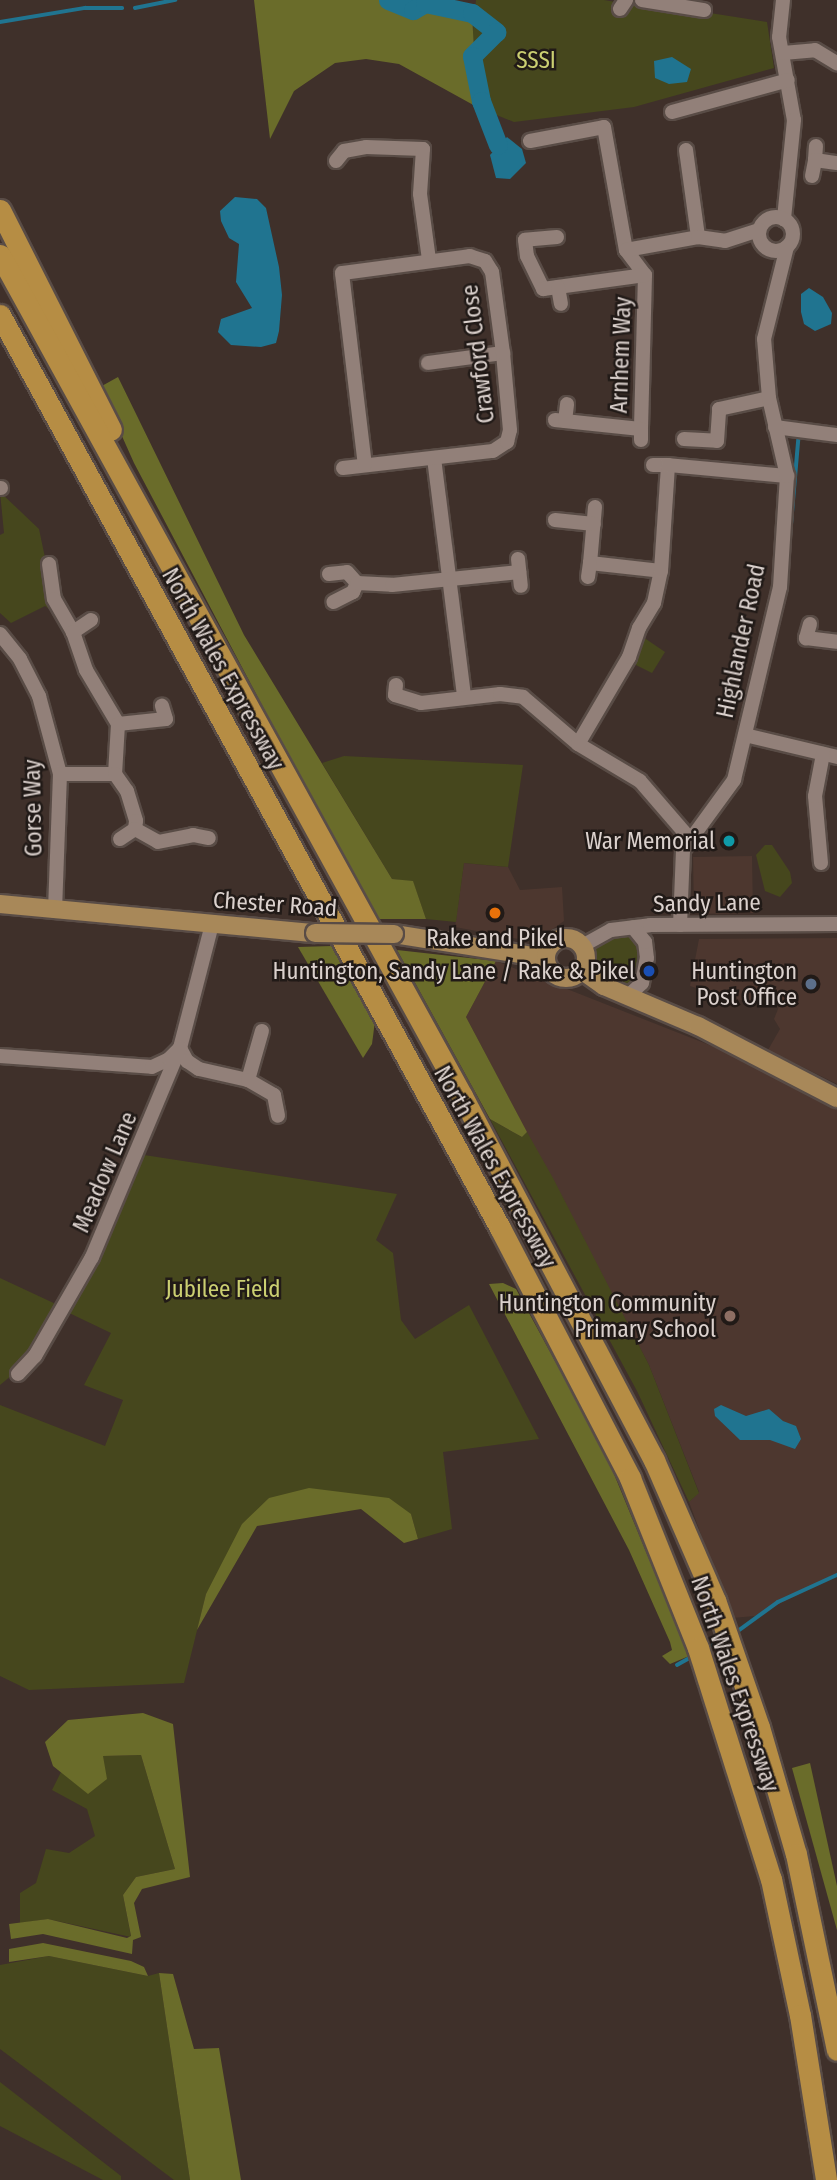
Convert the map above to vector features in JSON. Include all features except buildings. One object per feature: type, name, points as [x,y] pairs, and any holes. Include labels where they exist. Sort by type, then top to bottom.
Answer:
[{"type":"highway","points":[[0,210],[124,457],[160,541]]},
{"type":"highway","name":"North Wales Expressway","points":[[0,255],[160,541],[589,1329],[654,1460],[726,1630],[736,1660],[796,1854],[837,2050]]},
{"type":"highway","name":"North Wales Expressway","points":[[0,315],[555,1333],[629,1478],[707,1672],[771,1878],[800,2015],[826,2180]]},
{"type":"main road","name":"Chester Road","points":[[0,904],[315,933],[394,934],[546,958]]},
{"type":"main road","points":[[568,939],[582,946],[585,956],[581,970],[568,978],[558,976],[546,958],[557,940],[568,939]]},
{"type":"main road","points":[[581,970],[628,996],[837,1098]]},
{"type":"street","points":[[642,0],[704,10]]},
{"type":"street","points":[[530,141],[604,127],[613,145],[626,250],[698,237],[726,241],[756,233],[779,218],[794,120],[779,25],[783,0]]},
{"type":"street","points":[[783,53],[815,50],[837,63]]},
{"type":"street","points":[[672,112],[788,80]]},
{"type":"street","points":[[339,151],[386,145],[426,145],[420,194],[429,260]]},
{"type":"street","points":[[685,150],[698,237]]},
{"type":"street","points":[[812,176],[816,153],[837,163]]},
{"type":"street","name":"Highlander Road","points":[[680,925],[683,850],[734,780],[779,587],[787,475],[769,398],[764,339],[782,268],[782,249],[793,233],[779,218]]},
{"type":"street","points":[[756,233],[764,246],[782,249]]},
{"type":"street","points":[[557,237],[525,240],[527,256],[543,289],[645,275]]},
{"type":"street","name":"Arnhem Way","points":[[567,404],[560,420],[641,434],[645,275],[626,250]]},
{"type":"street","name":"Crawford Close","points":[[342,468],[493,451],[507,442],[510,430],[503,353],[492,272],[485,261],[471,256],[336,270],[365,465]]},
{"type":"street","points":[[558,287],[561,304]]},
{"type":"street","points":[[428,363],[503,353]]},
{"type":"street","points":[[684,439],[717,442],[719,409],[769,398]]},
{"type":"street","points":[[775,427],[837,435]]},
{"type":"street","points":[[434,458],[464,697]]},
{"type":"street","points":[[653,465],[787,475]]},
{"type":"street","points":[[578,744],[629,657],[639,628],[654,603],[662,571],[668,465]]},
{"type":"street","points":[[595,507],[589,570],[662,571]]},
{"type":"street","points":[[555,520],[594,524]]},
{"type":"street","points":[[49,564],[54,599],[73,632],[86,670],[118,724],[115,774],[127,791],[135,829],[158,842],[194,829],[209,838]]},
{"type":"street","points":[[329,574],[348,572],[356,583]]},
{"type":"street","points":[[356,583],[392,585],[520,572]]},
{"type":"street","points":[[333,602],[353,592],[356,583]]},
{"type":"street","points":[[73,632],[91,620]]},
{"type":"street","name":"Gorse Way","points":[[0,634],[20,659],[39,696],[60,774],[55,911]]},
{"type":"street","points":[[806,637],[837,642]]},
{"type":"street","points":[[392,695],[421,703],[464,697],[523,697],[578,744],[640,780],[690,839]]},
{"type":"street","points":[[118,724],[167,717]]},
{"type":"street","points":[[745,735],[830,756],[816,796],[821,863]]},
{"type":"street","points":[[60,774],[115,774]]},
{"type":"street","points":[[120,839],[135,829]]},
{"type":"street","name":"Meadow Lane","points":[[18,1374],[35,1356],[92,1257],[180,1048],[212,924]]},
{"type":"street","name":"Sandy Lane","points":[[582,946],[611,930],[633,927],[837,924]]},
{"type":"street","points":[[628,996],[642,983],[647,958],[645,942],[633,927]]},
{"type":"street","points":[[248,1080],[262,1031]]},
{"type":"street","points":[[0,1056],[152,1067],[180,1048],[187,1060],[199,1069],[248,1080],[274,1095],[278,1116]]},
{"type":"shaded area","points":[[254,0],[388,0],[413,10],[425,3],[472,13],[477,107],[399,64],[366,59],[335,63],[294,91],[270,139]]},
{"type":"shaded area","points":[[118,377],[244,635],[392,879],[413,881],[426,919],[375,919],[134,463],[100,387]]},
{"type":"shaded area","points":[[752,856],[753,913],[694,914],[693,857]]},
{"type":"shaded area","points":[[464,863],[508,867],[520,890],[562,887],[564,921],[538,939],[524,940],[455,927]]},
{"type":"shaded area","points":[[837,938],[837,1084],[768,1050],[780,1029],[774,1019],[780,1004],[731,999],[690,986],[699,939]]},
{"type":"shaded area","points":[[332,946],[375,1021],[372,1044],[363,1058],[298,947]]},
{"type":"shaded area","points":[[397,950],[496,961],[466,1017],[527,1132],[522,1137],[490,1119]]},
{"type":"shaded area","name":"Huntington Community Primary School","points":[[496,961],[765,1067],[837,1107],[837,1575],[755,1616],[732,1618],[689,1502],[699,1492],[649,1365],[466,1017]]},
{"type":"shaded area","points":[[503,1283],[516,1289],[607,1457],[689,1656],[670,1664],[662,1656],[672,1650],[670,1642],[629,1550],[489,1284]]},
{"type":"shaded area","points":[[309,1488],[389,1498],[411,1514],[418,1539],[404,1543],[361,1509],[257,1526],[197,1630],[206,1594],[242,1524],[269,1498]]},
{"type":"shaded area","points":[[143,1713],[173,1724],[190,1877],[142,1889],[134,1903],[141,1937],[133,1940],[132,1954],[43,1934],[11,1939],[9,1924],[48,1919],[127,1938],[131,1936],[123,1895],[136,1877],[175,1869],[141,1755],[103,1756],[107,1779],[88,1794],[53,1766],[45,1742],[68,1720]]},
{"type":"shaded area","points":[[810,1763],[837,1886],[837,1930],[792,1768]]},
{"type":"shaded area","points":[[43,1943],[131,1961],[144,1967],[148,1976],[49,1956],[9,1962],[9,1949]]},
{"type":"shaded area","points":[[159,1973],[173,1974],[194,2049],[219,2048],[241,2180],[190,2180]]},
{"type":"green space","name":"SSSI","points":[[476,0],[604,0],[707,18],[710,13],[767,22],[774,68],[634,107],[514,122],[477,107],[484,102],[471,50]]},
{"type":"green space","points":[[0,492],[39,529],[57,615],[45,606],[11,623],[0,613],[0,535],[4,533]]},
{"type":"green space","points":[[643,637],[665,652],[652,673],[634,664]]},
{"type":"green space","points":[[344,756],[523,765],[508,867],[464,863],[456,922],[426,919],[413,882],[392,879],[322,763]]},
{"type":"green space","points":[[765,845],[772,845],[790,872],[792,883],[780,897],[765,891],[756,855]]},
{"type":"green space","points":[[626,933],[641,942],[639,980],[628,987],[598,972],[590,959],[597,945]]},
{"type":"green space","points":[[490,1119],[522,1137],[527,1132],[553,1178],[649,1365],[699,1493],[689,1502],[637,1391]]},
{"type":"green space","name":"Jubilee Field","points":[[144,1155],[397,1194],[376,1240],[393,1253],[401,1320],[415,1339],[469,1305],[539,1439],[443,1452],[452,1529],[418,1539],[411,1514],[269,1498],[206,1594],[184,1683],[29,1690],[0,1676],[0,1405],[105,1446],[123,1400],[84,1385],[111,1333],[65,1311]]},
{"type":"green space","points":[[0,1278],[60,1306],[17,1371],[0,1385]]},
{"type":"green space","points":[[141,1755],[175,1869],[136,1877],[123,1895],[131,1937],[48,1919],[20,1923],[20,1893],[36,1883],[46,1849],[69,1853],[95,1836],[87,1809],[52,1790],[61,1772],[88,1793],[103,1756]]},
{"type":"green space","points":[[49,1956],[148,1976],[159,1973],[190,2180],[174,2180],[0,2049],[0,1965]]},
{"type":"green space","points":[[0,2082],[121,2176],[121,2180],[103,2180],[0,2126]]},
{"type":"water","points":[[672,57],[691,69],[687,82],[669,84],[655,78],[654,61]]},
{"type":"water","points":[[507,137],[522,149],[526,163],[510,179],[496,178],[490,155]]},
{"type":"water","points":[[235,197],[257,199],[266,208],[279,267],[282,295],[279,331],[276,343],[261,347],[231,345],[218,332],[221,319],[252,308],[236,282],[239,244],[229,238],[221,221],[220,211]]},
{"type":"water","points":[[809,288],[823,297],[832,313],[831,324],[815,331],[804,324],[801,312],[801,294]]},
{"type":"water","points":[[721,1405],[746,1416],[769,1409],[783,1421],[796,1426],[801,1439],[795,1449],[770,1440],[740,1440],[715,1416],[714,1409]]},
{"type":"waterway","points":[[135,8],[175,0]]},
{"type":"waterway","points":[[388,0],[413,10],[425,3],[472,13],[496,32],[472,56],[481,101],[498,145]]},
{"type":"waterway","points":[[0,22],[85,8],[122,8]]},
{"type":"waterway","points":[[790,536],[799,432]]},
{"type":"waterway","points":[[734,1634],[778,1602],[837,1575]]},
{"type":"waterway","points":[[706,1649],[721,1641]]},
{"type":"waterway","points":[[677,1665],[693,1656]]},
{"type":"place","name":"War Memorial","points":[[729,841]]},
{"type":"place","name":"Rake and Pikel","points":[[495,913]]},
{"type":"place","name":"Huntington, Sandy Lane / Rake & Pikel","points":[[649,971]]},
{"type":"place","name":"Huntington Post Office","points":[[811,984]]},
{"type":"place","name":"Huntington Community Primary School","points":[[730,1316]]}]
